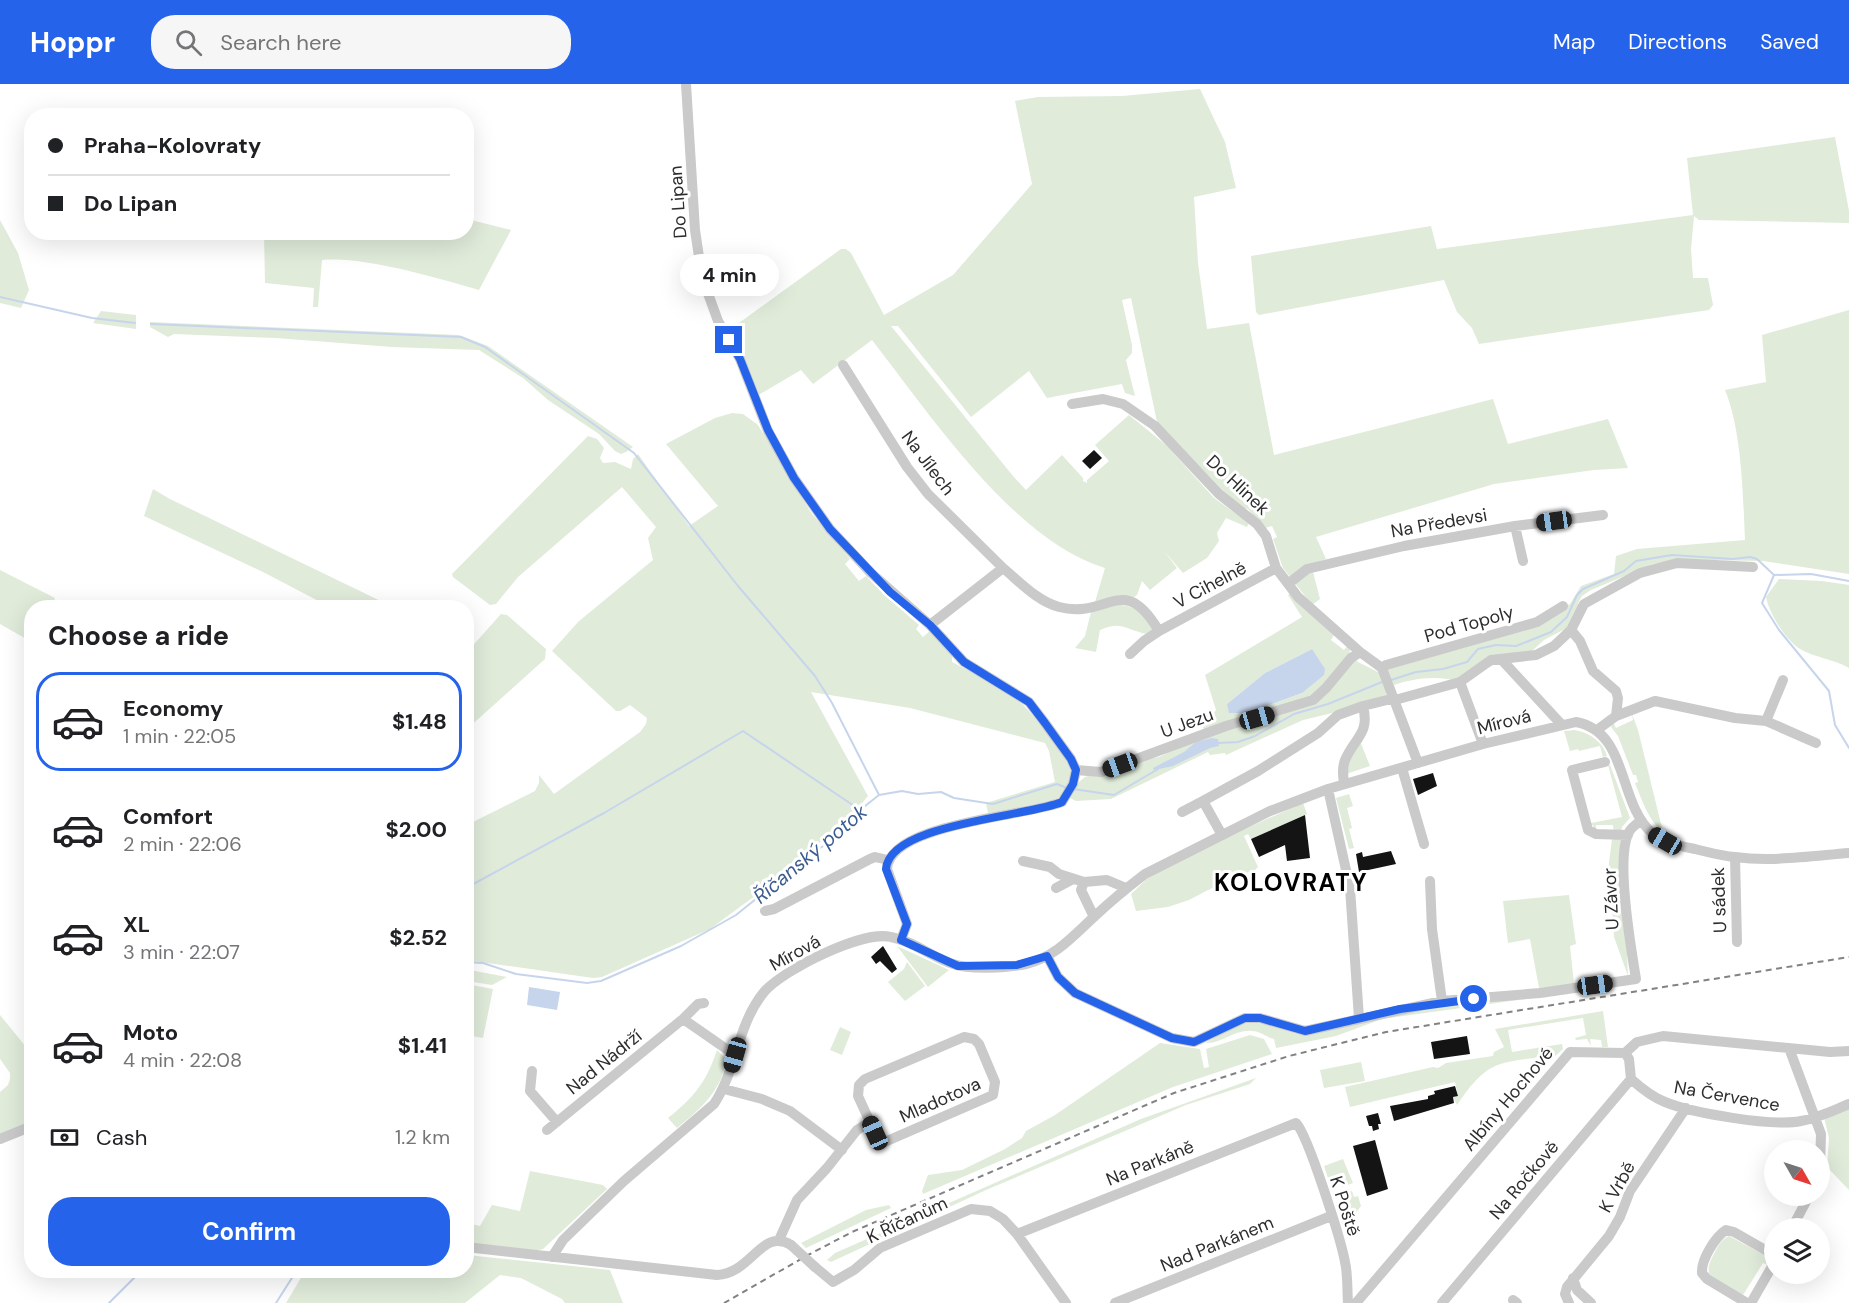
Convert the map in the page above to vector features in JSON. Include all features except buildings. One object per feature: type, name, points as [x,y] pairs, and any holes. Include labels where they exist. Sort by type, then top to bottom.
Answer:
[{"type":"street","name":"Do Lipan","points":[[686,84],[695,230],[702,278],[718,321],[740,359],[768,430],[794,478],[830,529],[890,592],[930,625],[964,662],[1029,702],[1071,759],[1076,770]]},
{"type":"street","name":"Na Jílech","points":[[843,365],[907,467],[928,494],[1003,568]]},
{"type":"street","name":"Do Hlinek","points":[[1072,404],[1103,399],[1115,400],[1155,426],[1219,494],[1257,524],[1266,536],[1276,568],[1311,610],[1384,671]]},
{"type":"street","name":"Na Předevsi","points":[[1288,584],[1307,569],[1404,546],[1515,526],[1603,515]]},
{"type":"street","points":[[1515,526],[1523,561]]},
{"type":"street","points":[[1182,812],[1258,771],[1318,733],[1338,715],[1363,706],[1395,700],[1460,682],[1491,660],[1536,655],[1554,646],[1571,630],[1584,604],[1640,573],[1677,563],[1753,567]]},
{"type":"street","points":[[930,625],[1003,568],[1034,594],[1060,607],[1073,609],[1094,607],[1117,600],[1135,602],[1148,613],[1159,631]]},
{"type":"street","name":"V Cihelně","points":[[1130,654],[1144,640],[1159,631],[1276,568]]},
{"type":"street","name":"Pod Topoly","points":[[1384,671],[1386,665],[1537,622],[1563,606]]},
{"type":"street","points":[[1571,630],[1580,641],[1593,671],[1616,691],[1618,698],[1616,716]]},
{"type":"street","name":"U Jezu","points":[[1076,770],[1101,772],[1226,726],[1313,700],[1351,658],[1360,652]]},
{"type":"street","points":[[1501,659],[1561,724]]},
{"type":"street","points":[[1384,671],[1418,763]]},
{"type":"street","points":[[1766,721],[1783,680]]},
{"type":"street","points":[[1460,682],[1484,744]]},
{"type":"street","points":[[1816,743],[1766,721],[1735,718],[1655,701],[1616,716],[1598,730],[1609,741],[1641,821],[1653,834],[1665,841],[1735,857],[1770,858],[1849,853]]},
{"type":"street","points":[[1344,784],[1343,768],[1346,759],[1367,720],[1363,706]]},
{"type":"street","name":"Mírová","points":[[552,1257],[563,1240],[624,1181],[705,1114],[724,1089],[751,1012],[765,991],[781,977],[813,959],[870,936],[890,936],[958,966],[1017,965],[1047,956],[1063,946],[1094,916],[1145,874],[1270,811],[1344,784],[1561,724],[1576,722],[1587,724],[1598,730]]},
{"type":"street","points":[[1605,762],[1572,771],[1588,830],[1596,834],[1628,835],[1641,821]]},
{"type":"street","points":[[1402,768],[1424,844]]},
{"type":"street","points":[[901,940],[907,924],[887,872],[888,860],[898,848],[936,831],[974,820],[1056,805],[1065,797],[1073,784],[1076,770]]},
{"type":"street","points":[[1328,789],[1350,888],[1359,1018]]},
{"type":"street","points":[[1203,801],[1222,835]]},
{"type":"street","name":"U Závor","points":[[1442,1001],[1540,993],[1636,980],[1626,907],[1624,865],[1628,835]]},
{"type":"street","name":"U sádek","points":[[1735,857],[1737,942]]},
{"type":"street","points":[[765,911],[774,909],[870,859],[888,860]]},
{"type":"street","points":[[1023,861],[1050,867],[1059,874],[1078,880],[1107,880],[1126,888]]},
{"type":"street","points":[[1056,888],[1078,880]]},
{"type":"street","points":[[1078,880],[1094,916]]},
{"type":"street","points":[[1047,956],[1058,977],[1075,993],[1172,1038],[1194,1042],[1245,1018],[1260,1018],[1305,1031],[1442,1001],[1432,929],[1430,881]]},
{"type":"street","name":"Nad Nádrží","points":[[547,1130],[683,1019],[698,1004],[704,1003]]},
{"type":"street","points":[[683,1019],[735,1055]]},
{"type":"street","points":[[1631,1078],[1626,1053],[1637,1042],[1663,1036],[1789,1048],[1849,1051]]},
{"type":"street","name":"Mladotova","points":[[964,1037],[974,1039],[979,1044],[996,1086],[993,1095],[989,1098],[880,1144],[870,1122],[858,1093],[859,1084],[865,1079],[964,1037]]},
{"type":"street","points":[[1789,1048],[1816,1117],[1821,1140]]},
{"type":"street","name":"Albíny Hochové","points":[[1356,1303],[1570,1052],[1626,1053]]},
{"type":"street","points":[[532,1071],[530,1091],[557,1122]]},
{"type":"street","name":"Na Července","points":[[1631,1078],[1646,1092],[1665,1102],[1740,1119],[1784,1123],[1816,1117],[1849,1104]]},
{"type":"street","name":"Na Ročkově","points":[[1442,1303],[1631,1078]]},
{"type":"street","points":[[724,1089],[767,1101],[790,1111],[842,1149]]},
{"type":"street","name":"K Vrbě","points":[[1573,1278],[1609,1236],[1620,1217],[1630,1191],[1686,1108]]},
{"type":"street","points":[[474,1248],[686,1273],[725,1275],[742,1268],[767,1244],[779,1240],[797,1200],[857,1130],[870,1122]]},
{"type":"street","name":"K Poště","points":[[1296,1123],[1311,1155],[1346,1264],[1348,1303]]},
{"type":"street","name":"Na Parkáně","points":[[1017,1234],[1296,1123]]},
{"type":"street","points":[[0,1138],[24,1129]]},
{"type":"street","name":"K Říčanům","points":[[779,1240],[791,1245],[833,1282],[854,1270],[880,1248],[971,1209],[990,1211],[1003,1219],[1017,1234],[1066,1303]]},
{"type":"street","name":"Nad Parkánem","points":[[1115,1303],[1331,1216]]},
{"type":"street","points":[[1764,1251],[1726,1230],[1720,1234],[1702,1267],[1702,1273],[1707,1279],[1749,1303],[1764,1279]]},
{"type":"street","points":[[1573,1278],[1577,1290],[1585,1301]]},
{"type":"street","points":[[1569,1303],[1565,1294],[1573,1278]]},
{"type":"green space","points":[[1200,89],[1225,142],[1236,188],[1194,197],[1198,263],[1207,329],[1249,323],[1274,455],[1493,399],[1508,444],[1608,419],[1628,468],[1594,470],[1494,484],[1316,537],[1326,559],[1311,564],[1320,599],[1312,605],[1283,568],[1273,539],[1277,537],[1272,526],[1265,528],[1248,509],[1239,507],[1157,422],[1131,298],[1122,300],[1132,345],[1132,353],[1126,360],[1135,396],[1125,393],[1122,384],[1047,398],[1029,371],[971,417],[898,326],[891,326],[1026,490],[1062,455],[1087,483],[1087,480],[1109,461],[1095,445],[1129,415],[1166,445],[1214,498],[1249,523],[1247,527],[1226,518],[1217,533],[1219,541],[1207,558],[1183,573],[1164,551],[1177,568],[1150,590],[1142,581],[1137,595],[1133,598],[1095,602],[1105,568],[1071,553],[1038,531],[1006,503],[947,437],[872,340],[813,384],[801,370],[755,397],[732,328],[841,249],[846,249],[851,253],[884,315],[953,275],[1032,184],[1015,101],[1038,97],[1122,96]]},
{"type":"green space","points":[[1835,137],[1849,211],[1849,223],[1699,220],[1694,216],[1691,249],[1693,278],[1708,278],[1713,305],[1709,310],[1479,344],[1472,328],[1457,312],[1444,280],[1259,315],[1256,312],[1251,256],[1431,226],[1437,249],[1693,215],[1687,158]]},
{"type":"green space","points":[[0,220],[18,253],[29,290],[21,308],[0,303]]},
{"type":"green space","points":[[474,221],[511,230],[479,290],[400,269],[339,260],[322,260],[318,307],[313,307],[314,288],[265,283],[264,240],[474,240]]},
{"type":"green space","points":[[1849,310],[1849,574],[1763,561],[1704,560],[1653,564],[1582,596],[1578,603],[1579,610],[1567,628],[1544,640],[1532,651],[1505,659],[1460,682],[1427,678],[1394,685],[1386,665],[1501,633],[1570,604],[1581,586],[1614,574],[1616,556],[1637,549],[1745,540],[1738,444],[1731,406],[1725,390],[1766,382],[1762,335]]},
{"type":"green space","points":[[101,311],[136,315],[136,329],[93,323]]},
{"type":"green space","points":[[150,322],[459,335],[488,346],[633,447],[621,454],[615,451],[599,434],[548,400],[523,378],[479,350],[392,347],[276,338],[174,334],[168,337],[150,327]]},
{"type":"green space","points":[[732,413],[743,414],[758,425],[812,514],[850,559],[845,564],[859,581],[866,576],[919,625],[916,629],[923,637],[930,631],[952,655],[952,662],[999,686],[1028,710],[1064,756],[1071,773],[1068,785],[1056,800],[988,813],[986,803],[1055,782],[1049,751],[1045,743],[910,708],[811,692],[868,796],[857,809],[789,871],[710,929],[602,977],[593,978],[474,961],[474,822],[535,791],[539,783],[539,775],[554,794],[640,732],[646,724],[647,718],[630,705],[616,711],[552,651],[578,622],[653,560],[648,538],[656,527],[622,487],[518,577],[496,604],[490,605],[452,574],[588,436],[597,439],[604,448],[600,458],[603,463],[615,462],[631,469],[633,459],[638,454],[689,526],[718,506],[666,444],[715,418]]},
{"type":"green space","points":[[153,489],[379,600],[317,600],[144,516]]},
{"type":"green space","points":[[0,570],[55,598],[54,600],[24,600],[24,638],[0,624]]},
{"type":"green space","points":[[1779,579],[1849,585],[1849,668],[1800,649],[1784,633],[1766,597]]},
{"type":"green space","points":[[1290,593],[1334,635],[1331,640],[1344,650],[1347,646],[1350,650],[1349,654],[1358,662],[1380,673],[1387,700],[1303,720],[1226,755],[1225,753],[1210,755],[1208,752],[1111,799],[1076,801],[1070,798],[1079,782],[1085,777],[1148,757],[1159,757],[1181,744],[1207,738],[1203,727],[1216,710],[1205,675],[1302,617],[1288,595]],"holes":[[[1312,649],[1302,693],[1248,713],[1227,704],[1265,673]]]},
{"type":"green space","points":[[1117,605],[1135,609],[1153,630],[1147,634],[1119,626],[1107,627],[1100,630],[1096,652],[1075,648],[1085,636],[1091,612]]},
{"type":"green space","points":[[501,614],[507,615],[546,649],[545,659],[474,723],[474,644]]},
{"type":"green space","points":[[1632,714],[1663,832],[1653,822],[1646,809],[1635,783],[1638,782],[1636,775],[1633,775],[1618,736],[1611,727],[1613,722],[1616,728],[1633,720]]},
{"type":"green space","points":[[1575,730],[1595,739],[1602,746],[1607,756],[1603,757],[1600,746],[1570,751],[1564,731]]},
{"type":"green space","points":[[1360,741],[1370,766],[1346,774],[1349,759]]},
{"type":"green space","points":[[1608,765],[1610,765],[1630,818],[1622,827],[1621,834],[1614,835],[1613,825],[1596,825],[1596,834],[1593,825],[1588,826],[1591,823],[1622,817]]},
{"type":"green space","points":[[1349,794],[1353,806],[1347,808],[1354,848],[1349,849],[1336,798]]},
{"type":"green space","points":[[1303,803],[1307,814],[1251,839],[1248,834],[1244,836],[1258,867],[1254,871],[1237,875],[1189,900],[1168,907],[1136,911],[1131,894],[1148,878],[1240,831]]},
{"type":"green space","points":[[1612,839],[1622,839],[1628,976],[1614,937],[1609,863]]},
{"type":"green space","points":[[1569,895],[1576,944],[1570,946],[1574,984],[1539,988],[1530,939],[1508,943],[1503,901]]},
{"type":"green space","points":[[897,946],[949,970],[928,987]]},
{"type":"green space","points":[[907,962],[925,986],[905,1001],[888,982],[904,969]]},
{"type":"green space","points":[[474,971],[507,977],[492,985],[474,982]]},
{"type":"green space","points":[[474,985],[493,989],[483,1038],[474,1036]]},
{"type":"green space","points":[[1487,1000],[1518,1000],[1382,1019],[1336,1036],[1276,1048],[1274,1039],[1252,1031],[1240,1032],[1212,1043],[1206,1043],[1236,1026],[1252,1022],[1269,1024],[1302,1035],[1401,1013]]},
{"type":"green space","points":[[1603,1011],[1608,1047],[1602,1047],[1601,1040],[1590,1039],[1591,1046],[1587,1039],[1576,1040],[1575,1038],[1586,1035],[1583,1018],[1508,1030],[1512,1052],[1562,1044],[1563,1049],[1554,1057],[1516,1060],[1495,1066],[1477,1079],[1457,1105],[1453,1097],[1458,1096],[1455,1082],[1350,1107],[1345,1087],[1433,1067],[1438,1068],[1446,1063],[1493,1056],[1494,1052],[1504,1047],[1495,1029]]},
{"type":"green space","points":[[0,1015],[24,1044],[24,1124],[0,1134],[0,1092],[8,1085],[10,1073],[0,1059]]},
{"type":"green space","points":[[840,1027],[851,1032],[842,1055],[830,1050]]},
{"type":"green space","points":[[1250,1035],[1264,1039],[1272,1054],[1173,1087],[923,1194],[928,1175],[962,1170],[1005,1149],[1022,1138],[1026,1131],[1055,1115],[1160,1043],[1200,1049],[1204,1068],[1209,1067],[1206,1049]]},
{"type":"green space","points":[[717,1050],[726,1059],[720,1080],[702,1106],[677,1128],[668,1118],[698,1089]]},
{"type":"green space","points":[[1361,1062],[1365,1081],[1324,1088],[1320,1070]]},
{"type":"green space","points":[[1256,1078],[1250,1084],[1186,1105],[986,1190],[831,1262],[827,1260],[835,1253],[1141,1119]]},
{"type":"green space","points":[[1849,1107],[1849,1190],[1830,1170],[1830,1140],[1824,1117]]},
{"type":"green space","points":[[1343,1159],[1353,1183],[1342,1187],[1342,1181],[1338,1176],[1329,1181],[1324,1166]]},
{"type":"green space","points":[[530,1171],[603,1185],[607,1189],[543,1249],[535,1251],[474,1244],[474,1225],[480,1226],[492,1205],[520,1211]]},
{"type":"green space","points":[[1352,1191],[1354,1197],[1358,1196],[1361,1206],[1345,1229],[1337,1204],[1346,1201],[1346,1193]]},
{"type":"green space","points":[[889,1205],[891,1208],[806,1248],[801,1243],[866,1210]]},
{"type":"green space","points":[[1729,1236],[1764,1255],[1764,1263],[1743,1295],[1720,1284],[1710,1276],[1710,1263],[1724,1239]]},
{"type":"green space","points":[[474,1256],[610,1270],[623,1303],[565,1303],[562,1299],[521,1278],[500,1275],[465,1303],[286,1303],[301,1278],[474,1278]]},
{"type":"water","points":[[1312,649],[1325,669],[1324,675],[1302,693],[1248,713],[1229,713],[1227,704],[1265,673]]},
{"type":"water","points":[[1212,738],[1218,739],[1219,746],[1173,766],[1154,770],[1153,768],[1184,752],[1196,742]]},
{"type":"water","points":[[529,987],[560,992],[557,1010],[527,1005]]},
{"type":"waterway","points":[[0,297],[92,318],[135,323]]},
{"type":"waterway","points":[[151,324],[461,337],[485,347],[634,453],[738,586],[815,676],[832,703],[879,795]]},
{"type":"waterway","name":"Říčanský potok","points":[[1391,680],[1416,672],[1443,669],[1467,662],[1478,649],[1496,645],[1516,646],[1551,632],[1567,617],[1577,595],[1583,589],[1624,571],[1636,561],[1672,555],[1733,559],[1750,557],[1757,559],[1774,575],[1811,574],[1849,581]]},
{"type":"waterway","points":[[1774,575],[1762,603],[1779,630],[1829,691],[1835,725],[1849,748]]},
{"type":"waterway","name":"Říčanský potok","points":[[1218,743],[1238,742],[1255,736],[1294,714],[1328,704],[1382,682]]},
{"type":"waterway","points":[[474,884],[604,813],[743,731],[860,810]]},
{"type":"waterway","name":"Říčanský potok","points":[[1073,789],[1114,795],[1158,769]]},
{"type":"waterway","name":"Říčanský potok","points":[[474,962],[483,963],[516,974],[587,983],[601,981],[681,946],[736,915],[832,840],[860,810],[879,795],[902,791],[918,794],[941,792],[954,798],[993,804],[1057,784],[1067,788]]},
{"type":"waterway","name":"Říčanský potok","points":[[109,1303],[134,1278]]},
{"type":"waterway","points":[[276,1303],[292,1278]]},
{"type":"railway","points":[[724,1303],[852,1232],[1174,1093],[1289,1056],[1386,1032],[1849,957]]},
{"type":"district","name":"KOLOVRATY","points":[[1291,882]]},
{"type":"route","points":[[729,340],[740,359],[768,430],[794,478],[830,529],[890,592],[930,625],[964,662],[1029,702],[1071,759],[1076,770],[1073,784],[1062,802],[1056,805],[955,825],[936,831],[894,851],[890,855],[886,869],[907,924],[901,940],[958,966],[1017,965],[1047,956],[1058,977],[1075,993],[1172,1038],[1194,1042],[1245,1018],[1260,1018],[1305,1031],[1442,1001],[1474,999]]}]
